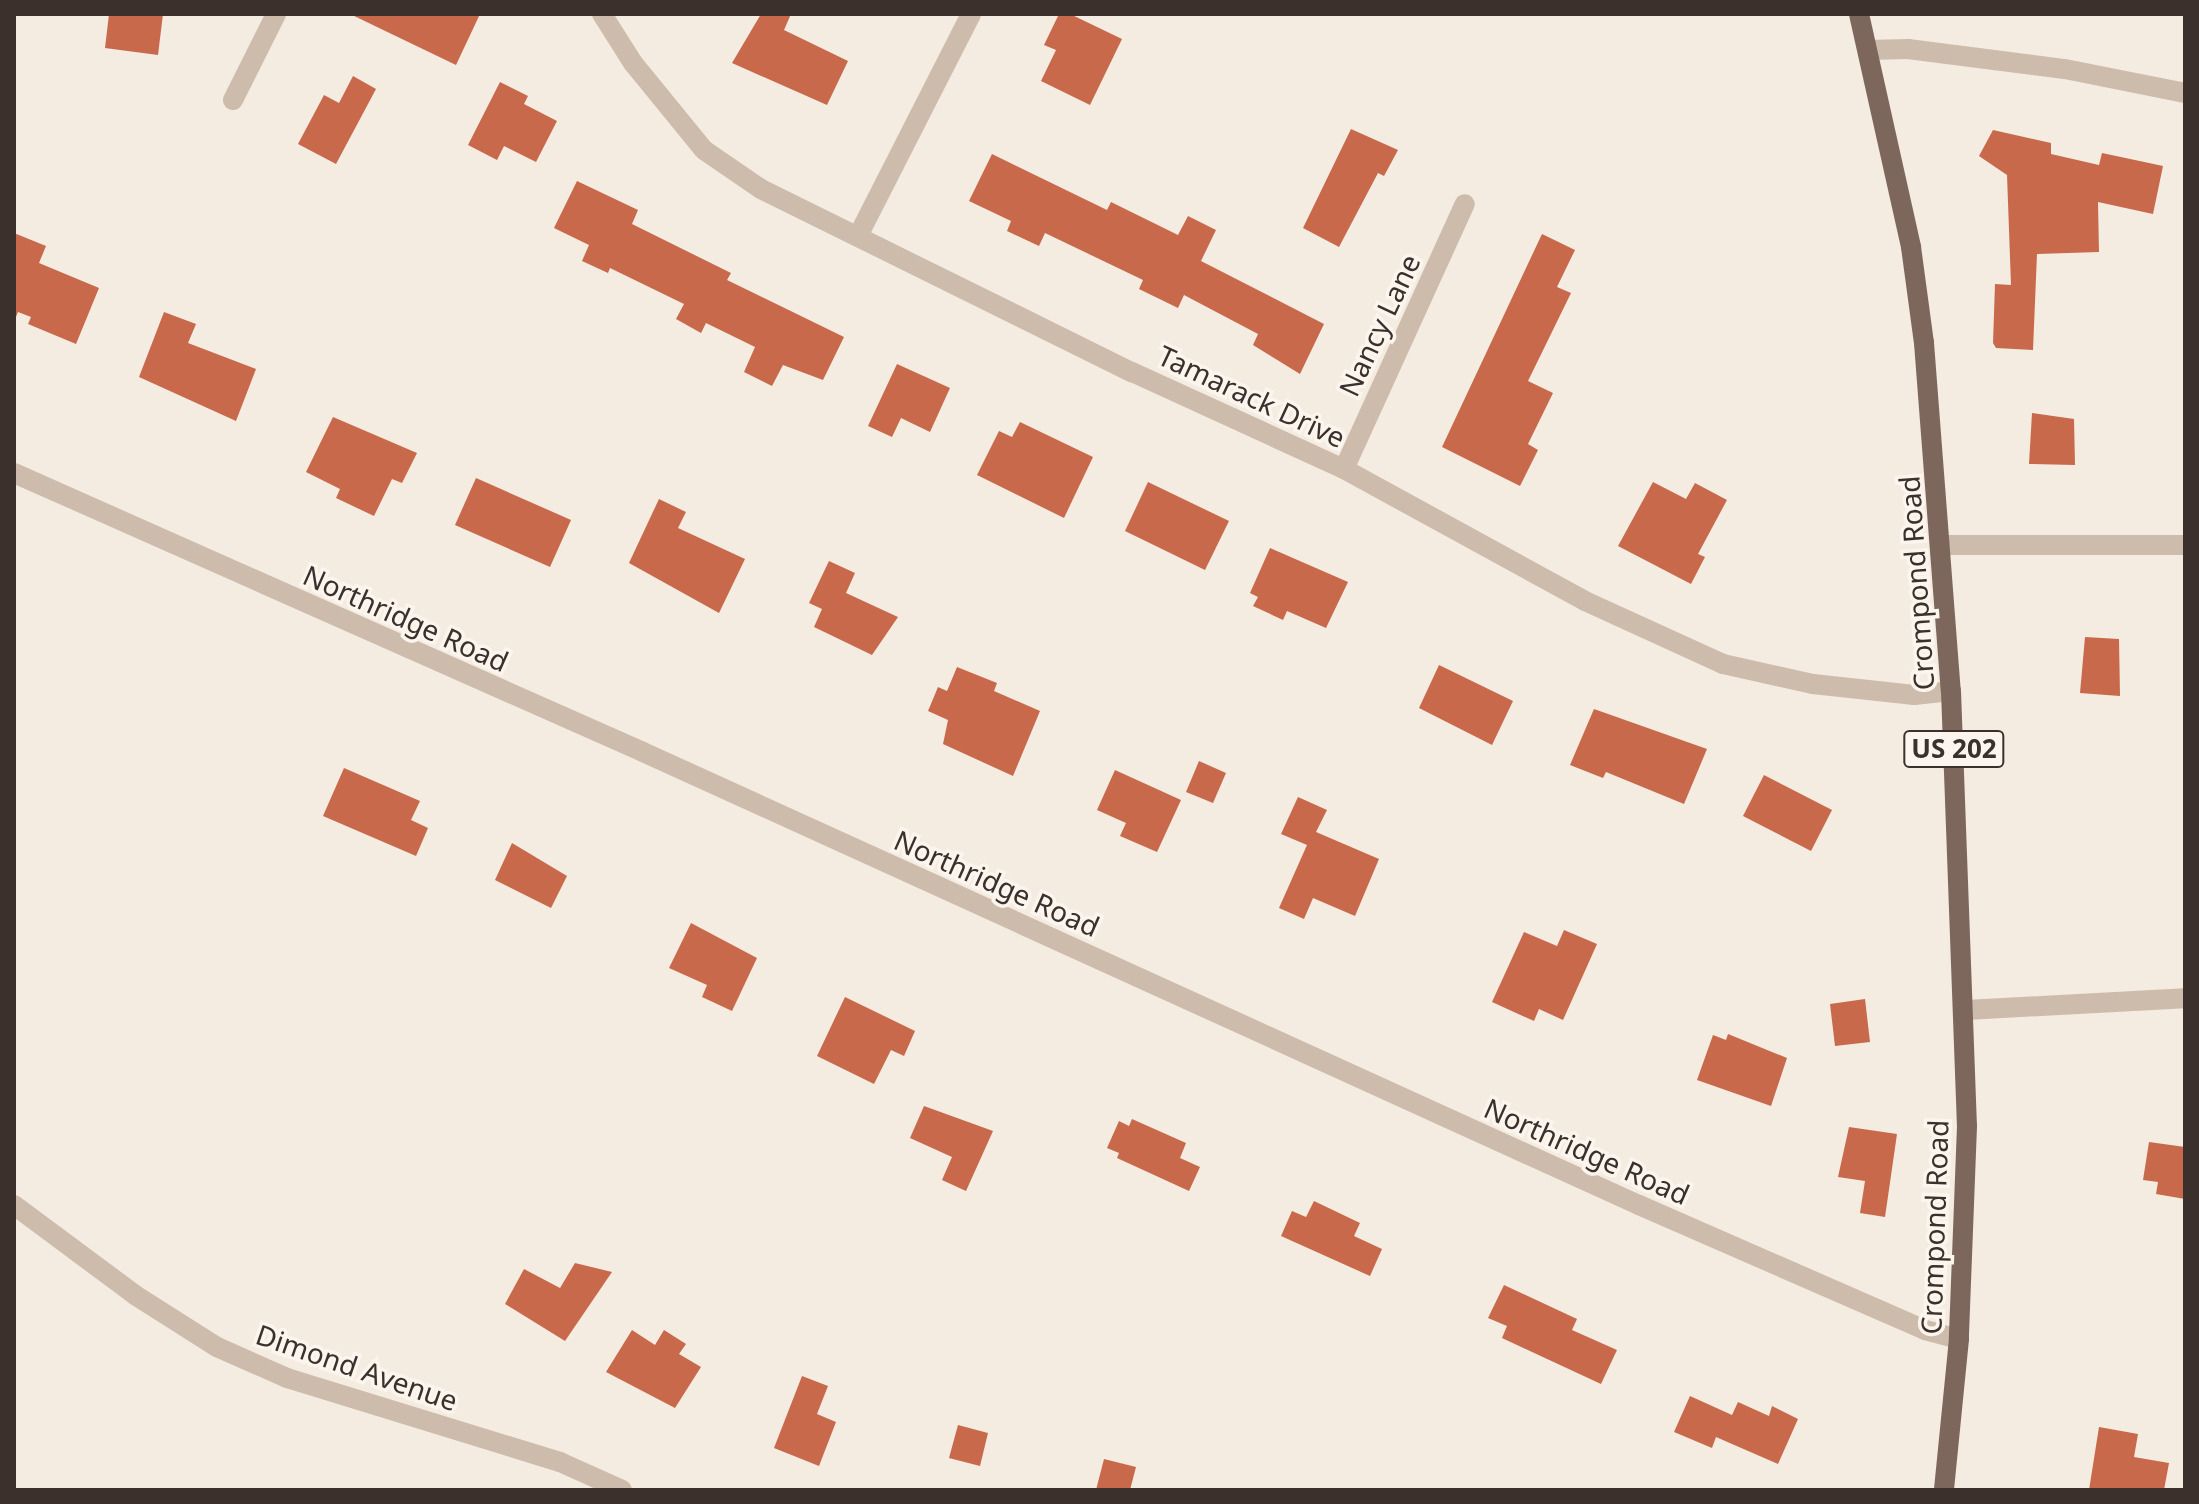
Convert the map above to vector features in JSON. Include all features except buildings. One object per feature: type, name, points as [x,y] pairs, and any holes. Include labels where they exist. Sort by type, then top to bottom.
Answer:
[{"type":"main road","name":"Crompond Road","points":[[1859,14],[1911,247],[1942,545],[1951,691],[1966,1010],[1959,1339],[1944,1490]]},
{"type":"street","points":[[233,100],[276,14]]},
{"type":"street","name":"Tamarack Drive","points":[[602,14],[633,63],[704,150],[761,189],[1132,372],[1344,469],[1585,601],[1723,664],[1813,684],[1914,695],[1951,691]]},
{"type":"street","points":[[858,236],[971,14]]},
{"type":"street","points":[[1868,50],[1908,49],[2065,69],[2185,93]]},
{"type":"street","name":"Nancy Lane","points":[[1344,469],[1465,204]]},
{"type":"street","name":"Northridge Road","points":[[14,473],[643,752],[1624,1199],[1925,1330],[1959,1339]]},
{"type":"street","points":[[1942,545],[2185,545]]},
{"type":"street","points":[[1966,1010],[2185,998]]},
{"type":"street","name":"Dimond Avenue","points":[[14,1205],[135,1295],[217,1347],[287,1378],[560,1462],[622,1490]]}]
